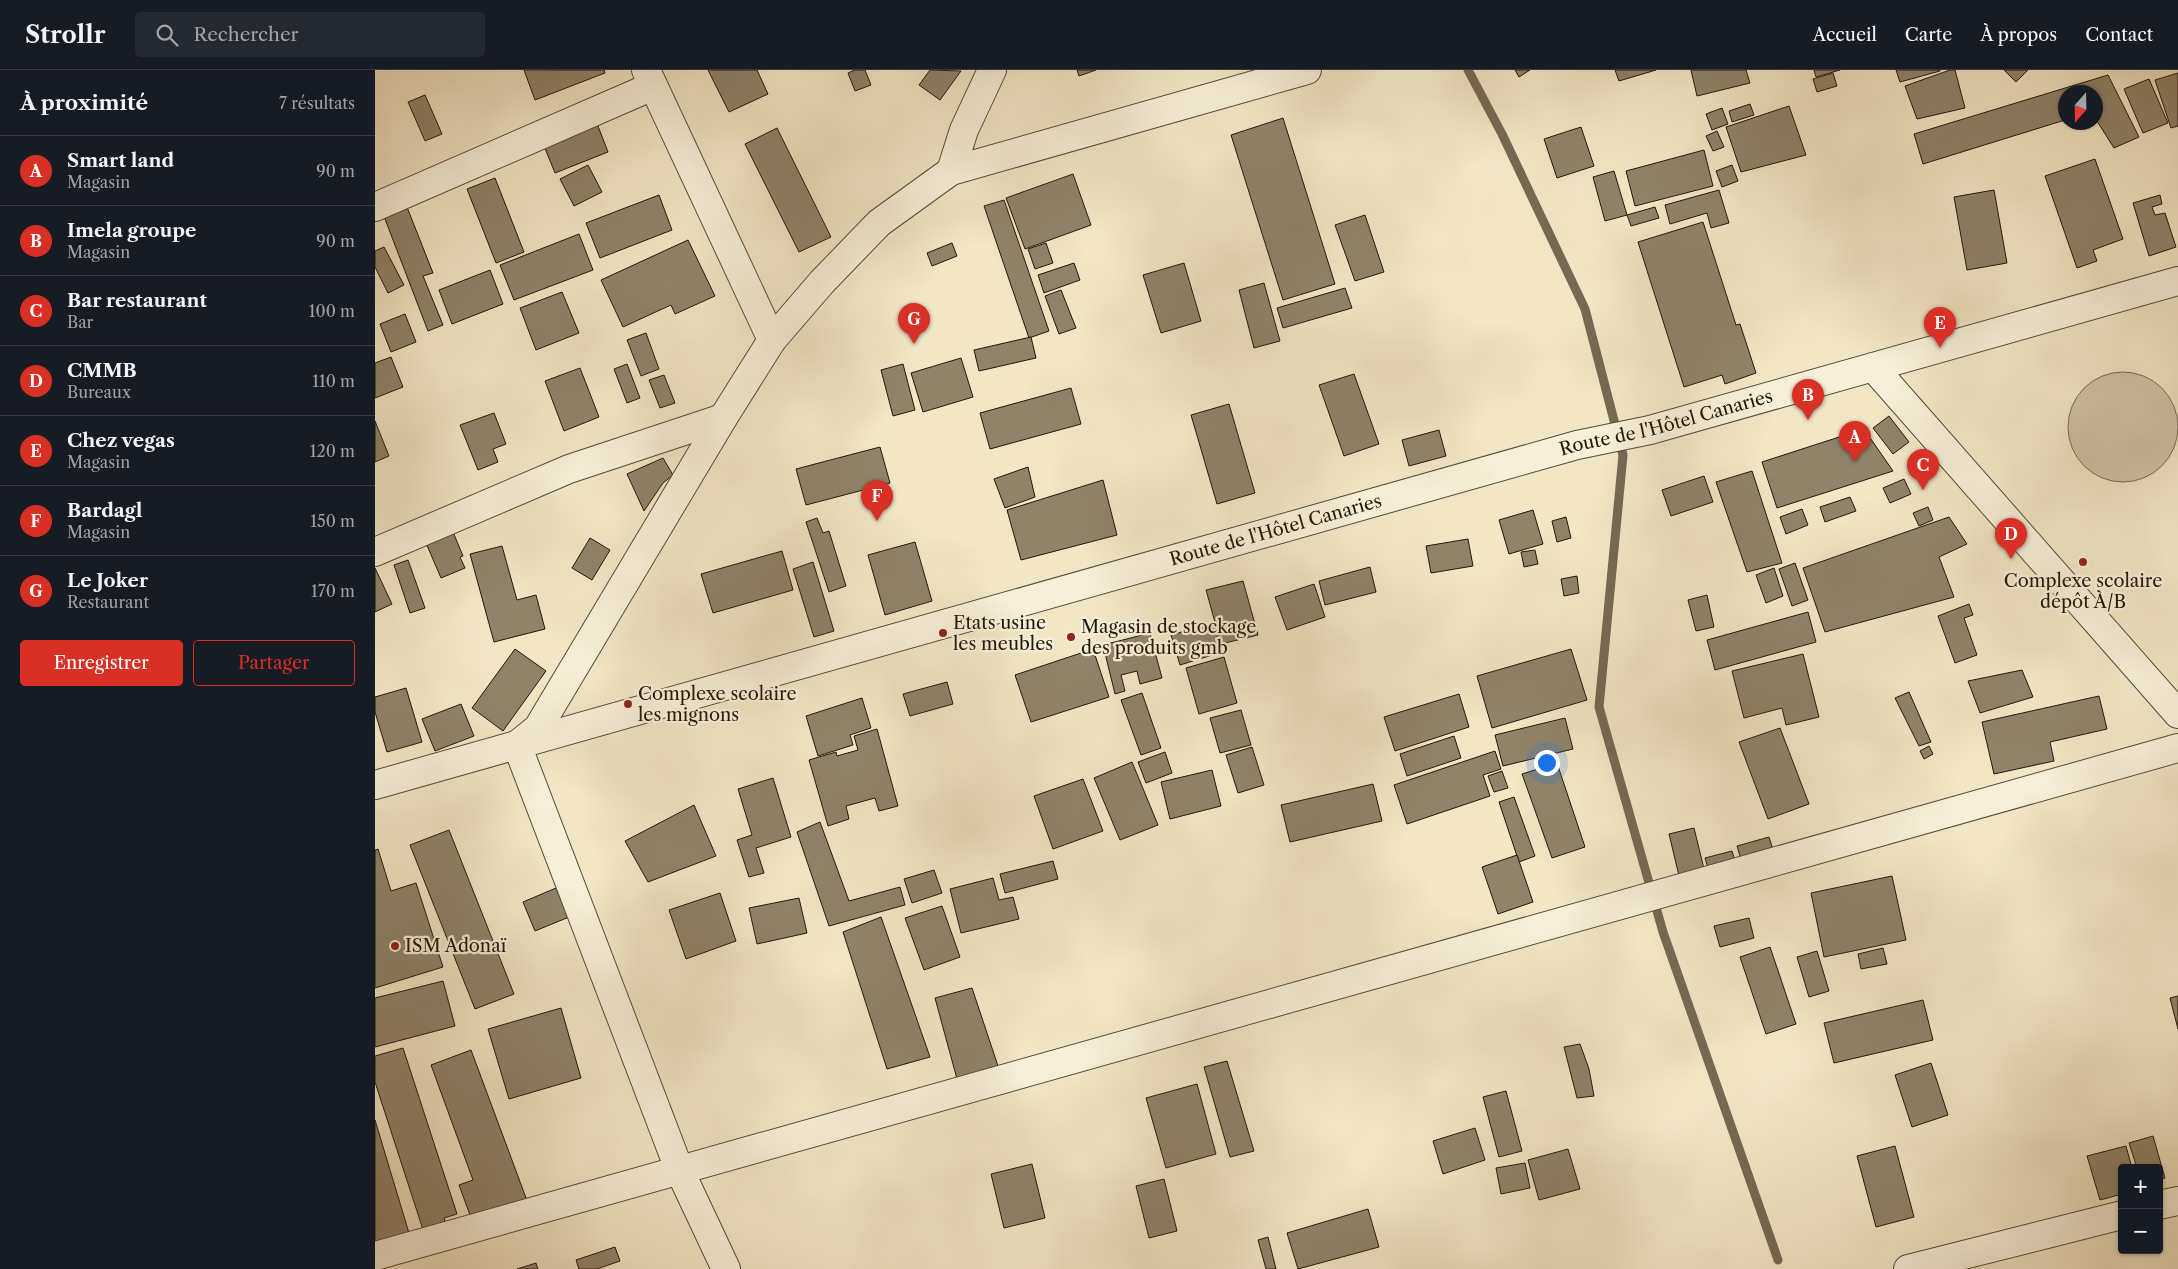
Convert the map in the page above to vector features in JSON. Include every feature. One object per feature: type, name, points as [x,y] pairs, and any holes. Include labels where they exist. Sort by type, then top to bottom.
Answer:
[{"type":"street","points":[[951,171],[964,130],[992,70]]},
{"type":"street","points":[[726,1269],[679,1169],[517,745],[538,728],[723,418],[772,340],[822,282],[879,223],[951,171],[1307,70]]},
{"type":"street","points":[[375,207],[650,78],[772,340]]},
{"type":"street","name":"Route de l'Hôtel Canaries","points":[[375,785],[1577,444],[1650,430],[2178,281]]},
{"type":"street","points":[[1873,367],[2178,714]]},
{"type":"street","points":[[375,552],[569,469],[723,418]]},
{"type":"street","points":[[375,1256],[2178,748]]},
{"type":"street","points":[[2163,1204],[2178,1201]]},
{"type":"street","points":[[1908,1269],[2118,1216]]},
{"type":"shaded area","points":[[2123,372],[2144,376],[2162,388],[2174,406],[2178,427],[2174,448],[2162,466],[2144,478],[2123,482],[2102,478],[2084,466],[2072,448],[2068,427],[2072,406],[2084,388],[2102,376]]},
{"type":"building","points":[[524,70],[604,70],[605,73],[535,100]]},
{"type":"building","points":[[708,70],[757,70],[768,94],[729,112]]},
{"type":"building","points":[[855,70],[865,70],[871,85],[855,91],[848,73]]},
{"type":"building","points":[[930,70],[961,71],[940,100],[919,85]]},
{"type":"building","points":[[1077,70],[1096,70],[1079,76]]},
{"type":"building","points":[[1515,70],[1530,70],[1519,77]]},
{"type":"building","points":[[1615,70],[1656,70],[1619,81]]},
{"type":"building","points":[[1691,70],[1746,70],[1750,83],[1697,96]]},
{"type":"building","points":[[1814,70],[1840,70],[1816,77]]},
{"type":"building","points":[[1896,70],[1940,70],[1940,71],[1900,82]]},
{"type":"building","points":[[1950,70],[1955,70],[1965,108],[1917,119],[1905,86]]},
{"type":"building","points":[[2004,70],[2028,70],[2016,82]]},
{"type":"building","points":[[1833,73],[1837,86],[1817,92],[1813,79]]},
{"type":"building","points":[[2178,73],[2178,126],[2171,128],[2155,80]]},
{"type":"building","points":[[2108,75],[2139,137],[2114,148],[2103,130],[2103,85],[2075,85]]},
{"type":"building","points":[[2149,79],[2168,123],[2143,133],[2124,89]]},
{"type":"building","points":[[2058,90],[2058,122],[1923,164],[1914,134]]},
{"type":"building","points":[[425,95],[442,134],[425,141],[408,102]]},
{"type":"building","points":[[1750,104],[1754,115],[1732,122],[1729,111]]},
{"type":"building","points":[[1789,106],[1806,155],[1741,172],[1726,127]]},
{"type":"building","points":[[1722,108],[1728,124],[1712,130],[1706,114]]},
{"type":"building","points":[[1283,118],[1335,284],[1283,300],[1231,135]]},
{"type":"building","points":[[596,121],[608,152],[555,173],[542,141]]},
{"type":"building","points":[[1581,127],[1594,166],[1557,178],[1544,139]]},
{"type":"building","points":[[777,128],[831,237],[799,252],[745,144]]},
{"type":"building","points":[[1717,131],[1724,147],[1713,151],[1706,136]]},
{"type":"building","points":[[1704,150],[1713,186],[1635,206],[1626,171]]},
{"type":"building","points":[[2095,159],[2123,239],[2093,250],[2097,261],[2077,268],[2045,176]]},
{"type":"building","points":[[588,165],[602,192],[574,206],[560,179]]},
{"type":"building","points":[[1732,165],[1738,181],[1722,187],[1716,171]]},
{"type":"building","points":[[1614,171],[1627,215],[1605,221],[1593,177]]},
{"type":"building","points":[[1073,174],[1091,225],[1025,249],[1006,198]]},
{"type":"building","points":[[495,178],[524,252],[496,263],[467,189]]},
{"type":"building","points":[[1719,190],[1729,223],[1711,228],[1707,213],[1670,224],[1665,205]]},
{"type":"building","points":[[1994,190],[2007,263],[1967,270],[1954,197]]},
{"type":"building","points":[[659,195],[672,230],[600,258],[586,223]]},
{"type":"building","points":[[2160,195],[2162,204],[2152,207],[2155,215],[2165,213],[2176,247],[2149,256],[2133,203]]},
{"type":"building","points":[[403,197],[433,273],[423,276],[443,325],[428,331],[380,206]]},
{"type":"building","points":[[1004,200],[1049,331],[1029,338],[984,206]]},
{"type":"building","points":[[1655,207],[1659,218],[1631,226],[1627,215]]},
{"type":"building","points":[[1365,215],[1384,272],[1355,281],[1335,225]]},
{"type":"building","points":[[1703,222],[1736,325],[1740,324],[1756,373],[1725,384],[1722,375],[1684,387],[1638,242]]},
{"type":"building","points":[[579,234],[593,270],[514,300],[500,265]]},
{"type":"building","points":[[688,240],[715,296],[675,314],[671,305],[623,327],[601,280]]},
{"type":"building","points":[[952,243],[957,256],[932,266],[927,253]]},
{"type":"building","points":[[1046,243],[1053,263],[1035,269],[1028,249]]},
{"type":"building","points":[[384,247],[404,285],[388,293],[375,267],[375,251]]},
{"type":"building","points":[[1074,263],[1080,280],[1044,293],[1038,275]]},
{"type":"building","points":[[1184,263],[1201,321],[1161,333],[1143,275]]},
{"type":"building","points":[[490,270],[503,304],[452,324],[439,290]]},
{"type":"building","points":[[1264,283],[1280,341],[1254,348],[1239,290]]},
{"type":"building","points":[[1345,288],[1352,308],[1283,328],[1277,308]]},
{"type":"building","points":[[1061,290],[1076,328],[1059,334],[1045,296]]},
{"type":"building","points":[[562,292],[579,333],[536,350],[520,308]]},
{"type":"building","points":[[405,314],[416,342],[391,352],[380,324]]},
{"type":"building","points":[[646,333],[659,369],[641,376],[627,340]]},
{"type":"building","points":[[1031,337],[1036,358],[979,371],[974,350]]},
{"type":"building","points":[[391,357],[403,387],[375,398],[375,363]]},
{"type":"building","points":[[961,358],[973,397],[923,412],[911,373]]},
{"type":"building","points":[[627,364],[640,398],[627,403],[614,369]]},
{"type":"building","points":[[903,364],[915,410],[893,416],[881,370]]},
{"type":"building","points":[[580,368],[599,417],[564,431],[545,381]]},
{"type":"building","points":[[1354,374],[1379,444],[1344,456],[1319,385]]},
{"type":"building","points":[[664,375],[675,403],[660,408],[649,380]]},
{"type":"building","points":[[1071,388],[1081,424],[990,449],[980,413]]},
{"type":"building","points":[[1229,404],[1255,493],[1217,504],[1191,415]]},
{"type":"building","points":[[494,413],[506,444],[493,449],[498,462],[478,470],[460,425]]},
{"type":"building","points":[[1889,416],[1909,442],[1893,454],[1873,428]]},
{"type":"building","points":[[375,421],[389,456],[375,462]]},
{"type":"building","points":[[1864,429],[1893,471],[1777,508],[1762,462]]},
{"type":"building","points":[[1439,430],[1446,456],[1409,466],[1402,440]]},
{"type":"building","points":[[880,447],[890,483],[806,505],[796,469]]},
{"type":"building","points":[[663,458],[673,475],[663,483],[644,511],[627,474]]},
{"type":"building","points":[[1028,467],[1035,497],[1005,508],[994,479]]},
{"type":"building","points":[[1752,471],[1782,563],[1747,572],[1716,482]]},
{"type":"building","points":[[1704,476],[1713,502],[1671,516],[1662,490]]},
{"type":"building","points":[[1904,479],[1911,494],[1890,503],[1883,488]]},
{"type":"building","points":[[1103,480],[1117,535],[1021,560],[1007,510]]},
{"type":"building","points":[[1850,497],[1856,511],[1825,522],[1820,507]]},
{"type":"building","points":[[1928,507],[1933,520],[1919,526],[1913,513]]},
{"type":"building","points":[[1802,509],[1808,525],[1786,534],[1780,517]]},
{"type":"building","points":[[1533,510],[1543,544],[1509,554],[1499,520]]},
{"type":"building","points":[[1566,517],[1571,538],[1557,542],[1552,521]]},
{"type":"building","points":[[1949,517],[1967,544],[1939,557],[1954,597],[1825,632],[1803,568]]},
{"type":"building","points":[[817,518],[823,533],[829,531],[846,586],[829,592],[806,522]]},
{"type":"building","points":[[453,532],[463,556],[460,557],[465,568],[441,578],[426,543]]},
{"type":"building","points":[[590,538],[610,550],[592,580],[572,568]]},
{"type":"building","points":[[1468,539],[1473,566],[1431,573],[1426,546]]},
{"type":"building","points":[[915,542],[932,601],[885,615],[868,555]]},
{"type":"building","points":[[502,546],[517,600],[536,595],[545,629],[494,642],[470,554]]},
{"type":"building","points":[[1535,550],[1538,564],[1524,567],[1521,552]]},
{"type":"building","points":[[782,551],[793,590],[713,613],[701,574]]},
{"type":"building","points":[[408,560],[425,608],[410,613],[394,565]]},
{"type":"building","points":[[813,562],[834,631],[814,637],[793,569]]},
{"type":"building","points":[[1795,563],[1808,600],[1792,606],[1779,569]]},
{"type":"building","points":[[1370,567],[1376,592],[1325,605],[1319,581]]},
{"type":"building","points":[[375,568],[392,604],[375,612]]},
{"type":"building","points":[[1774,568],[1783,596],[1766,603],[1756,575]]},
{"type":"building","points":[[1577,576],[1579,593],[1564,596],[1561,579]]},
{"type":"building","points":[[1243,581],[1258,635],[1221,644],[1206,590]]},
{"type":"building","points":[[1314,584],[1325,617],[1287,630],[1275,597]]},
{"type":"building","points":[[1707,595],[1714,627],[1696,631],[1688,600]]},
{"type":"building","points":[[1969,604],[1973,615],[1964,618],[1977,655],[1955,663],[1938,616]]},
{"type":"building","points":[[1808,612],[1816,642],[1715,670],[1707,640]]},
{"type":"building","points":[[1213,623],[1222,652],[1180,665],[1171,635]]},
{"type":"building","points":[[1150,633],[1162,678],[1140,684],[1137,671],[1121,675],[1125,691],[1115,694],[1103,645]]},
{"type":"building","points":[[515,649],[546,671],[503,731],[472,708]]},
{"type":"building","points":[[1093,649],[1109,697],[1031,722],[1015,675]]},
{"type":"building","points":[[1571,649],[1587,700],[1492,728],[1477,676]]},
{"type":"building","points":[[1803,654],[1819,717],[1786,725],[1782,708],[1744,718],[1732,671]]},
{"type":"building","points":[[1224,657],[1237,703],[1199,714],[1186,668]]},
{"type":"building","points":[[2022,670],[2033,697],[1980,713],[1968,681]]},
{"type":"building","points":[[947,682],[953,704],[910,716],[903,694]]},
{"type":"building","points":[[406,688],[422,742],[387,752],[375,712],[375,697]]},
{"type":"building","points":[[1909,692],[1931,742],[1919,746],[1895,698]]},
{"type":"building","points":[[1142,693],[1161,748],[1141,755],[1121,700]]},
{"type":"building","points":[[1459,694],[1469,727],[1395,751],[1384,717]]},
{"type":"building","points":[[2099,696],[2107,729],[2050,742],[2054,761],[1994,774],[1982,722]]},
{"type":"building","points":[[862,698],[871,728],[850,735],[853,745],[818,756],[806,716]]},
{"type":"building","points":[[461,704],[474,736],[435,751],[422,719]]},
{"type":"building","points":[[1241,710],[1251,745],[1220,753],[1210,718]]},
{"type":"building","points":[[1565,718],[1573,749],[1503,766],[1495,735]]},
{"type":"building","points":[[1780,728],[1809,804],[1768,819],[1739,742]]},
{"type":"building","points":[[877,729],[898,806],[879,811],[875,798],[846,806],[849,819],[828,826],[809,760],[836,752],[837,756],[858,750],[854,736]]},
{"type":"building","points":[[1454,736],[1461,758],[1407,776],[1400,754]]},
{"type":"building","points":[[1929,746],[1933,754],[1924,759],[1920,751]]},
{"type":"building","points":[[1252,747],[1264,785],[1238,793],[1226,755]]},
{"type":"building","points":[[1495,751],[1501,769],[1483,775],[1490,796],[1407,824],[1394,785]]},
{"type":"building","points":[[1165,752],[1172,773],[1146,783],[1138,762]]},
{"type":"building","points":[[1132,762],[1158,825],[1120,840],[1094,778]]},
{"type":"building","points":[[1557,763],[1585,847],[1552,858],[1522,774]]},
{"type":"building","points":[[1212,770],[1221,806],[1170,819],[1161,782]]},
{"type":"building","points":[[1502,771],[1508,788],[1494,792],[1488,776]]},
{"type":"building","points":[[773,778],[791,837],[756,848],[764,873],[749,877],[737,840],[752,835],[738,789]]},
{"type":"building","points":[[1083,779],[1103,831],[1053,849],[1034,796]]},
{"type":"building","points":[[1373,784],[1382,821],[1290,842],[1281,805]]},
{"type":"building","points":[[1514,797],[1535,856],[1519,862],[1499,802]]},
{"type":"building","points":[[694,805],[716,856],[648,882],[625,841]]},
{"type":"building","points":[[820,822],[849,901],[900,887],[905,905],[829,926],[797,832]]},
{"type":"building","points":[[1694,828],[1706,877],[1681,884],[1669,834]]},
{"type":"building","points":[[449,830],[514,994],[475,1009],[410,845]]},
{"type":"building","points":[[1769,837],[1775,856],[1742,863],[1737,846]]},
{"type":"building","points":[[378,849],[391,891],[416,883],[443,967],[375,988],[375,850]]},
{"type":"building","points":[[1732,851],[1737,868],[1710,875],[1705,858]]},
{"type":"building","points":[[1517,855],[1533,902],[1498,914],[1482,867]]},
{"type":"building","points":[[1053,861],[1058,879],[1005,893],[1000,874]]},
{"type":"building","points":[[934,870],[942,893],[912,903],[904,879]]},
{"type":"building","points":[[1892,876],[1906,940],[1824,957],[1811,893]]},
{"type":"building","points":[[993,878],[999,900],[1013,897],[1019,919],[961,933],[950,889]]},
{"type":"building","points":[[556,888],[569,917],[535,931],[523,902]]},
{"type":"building","points":[[720,893],[736,941],[686,959],[669,910]]},
{"type":"building","points":[[799,898],[807,933],[757,944],[749,908]]},
{"type":"building","points":[[942,906],[960,957],[924,970],[905,918]]},
{"type":"building","points":[[881,917],[930,1057],[887,1069],[843,932]]},
{"type":"building","points":[[1749,918],[1754,938],[1720,947],[1714,926]]},
{"type":"building","points":[[1770,947],[1796,1024],[1766,1034],[1740,957]]},
{"type":"building","points":[[1883,948],[1887,964],[1861,969],[1858,954]]},
{"type":"building","points":[[1817,951],[1829,991],[1809,997],[1797,957]]},
{"type":"building","points":[[443,981],[455,1026],[375,1047],[375,998]]},
{"type":"building","points":[[972,988],[1002,1078],[960,1090],[935,998]]},
{"type":"building","points":[[2178,996],[2178,1029],[2170,998]]},
{"type":"building","points":[[1923,1000],[1933,1040],[1834,1063],[1824,1023]]},
{"type":"building","points":[[561,1008],[581,1078],[509,1099],[488,1029]]},
{"type":"building","points":[[1580,1044],[1589,1069],[1594,1096],[1577,1098],[1564,1047]]},
{"type":"building","points":[[403,1048],[457,1214],[444,1218],[450,1235],[427,1242],[375,1082],[375,1056]]},
{"type":"building","points":[[471,1050],[532,1214],[477,1234],[459,1185],[473,1180],[431,1065]]},
{"type":"building","points":[[1227,1061],[1254,1151],[1230,1157],[1204,1067]]},
{"type":"building","points":[[1931,1063],[1948,1115],[1912,1127],[1895,1075]]},
{"type":"building","points":[[1197,1084],[1216,1154],[1166,1168],[1146,1098]]},
{"type":"building","points":[[1506,1091],[1522,1151],[1499,1157],[1483,1097]]},
{"type":"building","points":[[375,1120],[412,1243],[375,1254]]},
{"type":"building","points":[[1475,1128],[1485,1160],[1443,1174],[1433,1141]]},
{"type":"building","points":[[2153,1136],[2161,1164],[2136,1164],[2129,1143]]},
{"type":"building","points":[[1895,1146],[1914,1217],[1876,1227],[1857,1156]]},
{"type":"building","points":[[2126,1146],[2131,1164],[2118,1164],[2118,1195],[2100,1200],[2087,1156]]},
{"type":"building","points":[[1568,1149],[1580,1189],[1539,1200],[1528,1160]]},
{"type":"building","points":[[1525,1163],[1530,1188],[1501,1194],[1496,1168]]},
{"type":"building","points":[[1032,1164],[1045,1218],[1004,1228],[991,1174]]},
{"type":"building","points":[[1164,1179],[1177,1231],[1149,1238],[1136,1186]]},
{"type":"building","points":[[1368,1209],[1379,1247],[1298,1269],[1287,1233]]},
{"type":"building","points":[[1268,1237],[1276,1269],[1266,1269],[1258,1240]]},
{"type":"building","points":[[615,1247],[620,1261],[597,1269],[579,1269],[576,1260]]},
{"type":"building","points":[[536,1263],[538,1269],[517,1269]]},
{"type":"waterway","points":[[1468,70],[1502,134],[1585,309],[1623,455],[1599,707],[1663,932],[1778,1260]]},
{"type":"place","name":"Le Joker","points":[[914,344]]},
{"type":"place","name":"Chez vegas","points":[[1940,348]]},
{"type":"place","name":"Imela groupe","points":[[1808,420]]},
{"type":"place","name":"Smart land","points":[[1855,462]]},
{"type":"place","name":"Bar restaurant","points":[[1923,490]]},
{"type":"place","name":"Bardagl","points":[[877,521]]},
{"type":"place","name":"CMMB","points":[[2011,559]]},
{"type":"place","name":"Complexe scolaire dépôt À/B","points":[[2083,562]]},
{"type":"place","name":"Etats usine les meubles","points":[[943,633]]},
{"type":"place","name":"Magasin de stockage des produits gmb","points":[[1071,637]]},
{"type":"place","name":"Complexe scolaire les mignons","points":[[628,704]]},
{"type":"place","name":"ISM Adonaï","points":[[395,946]]}]
